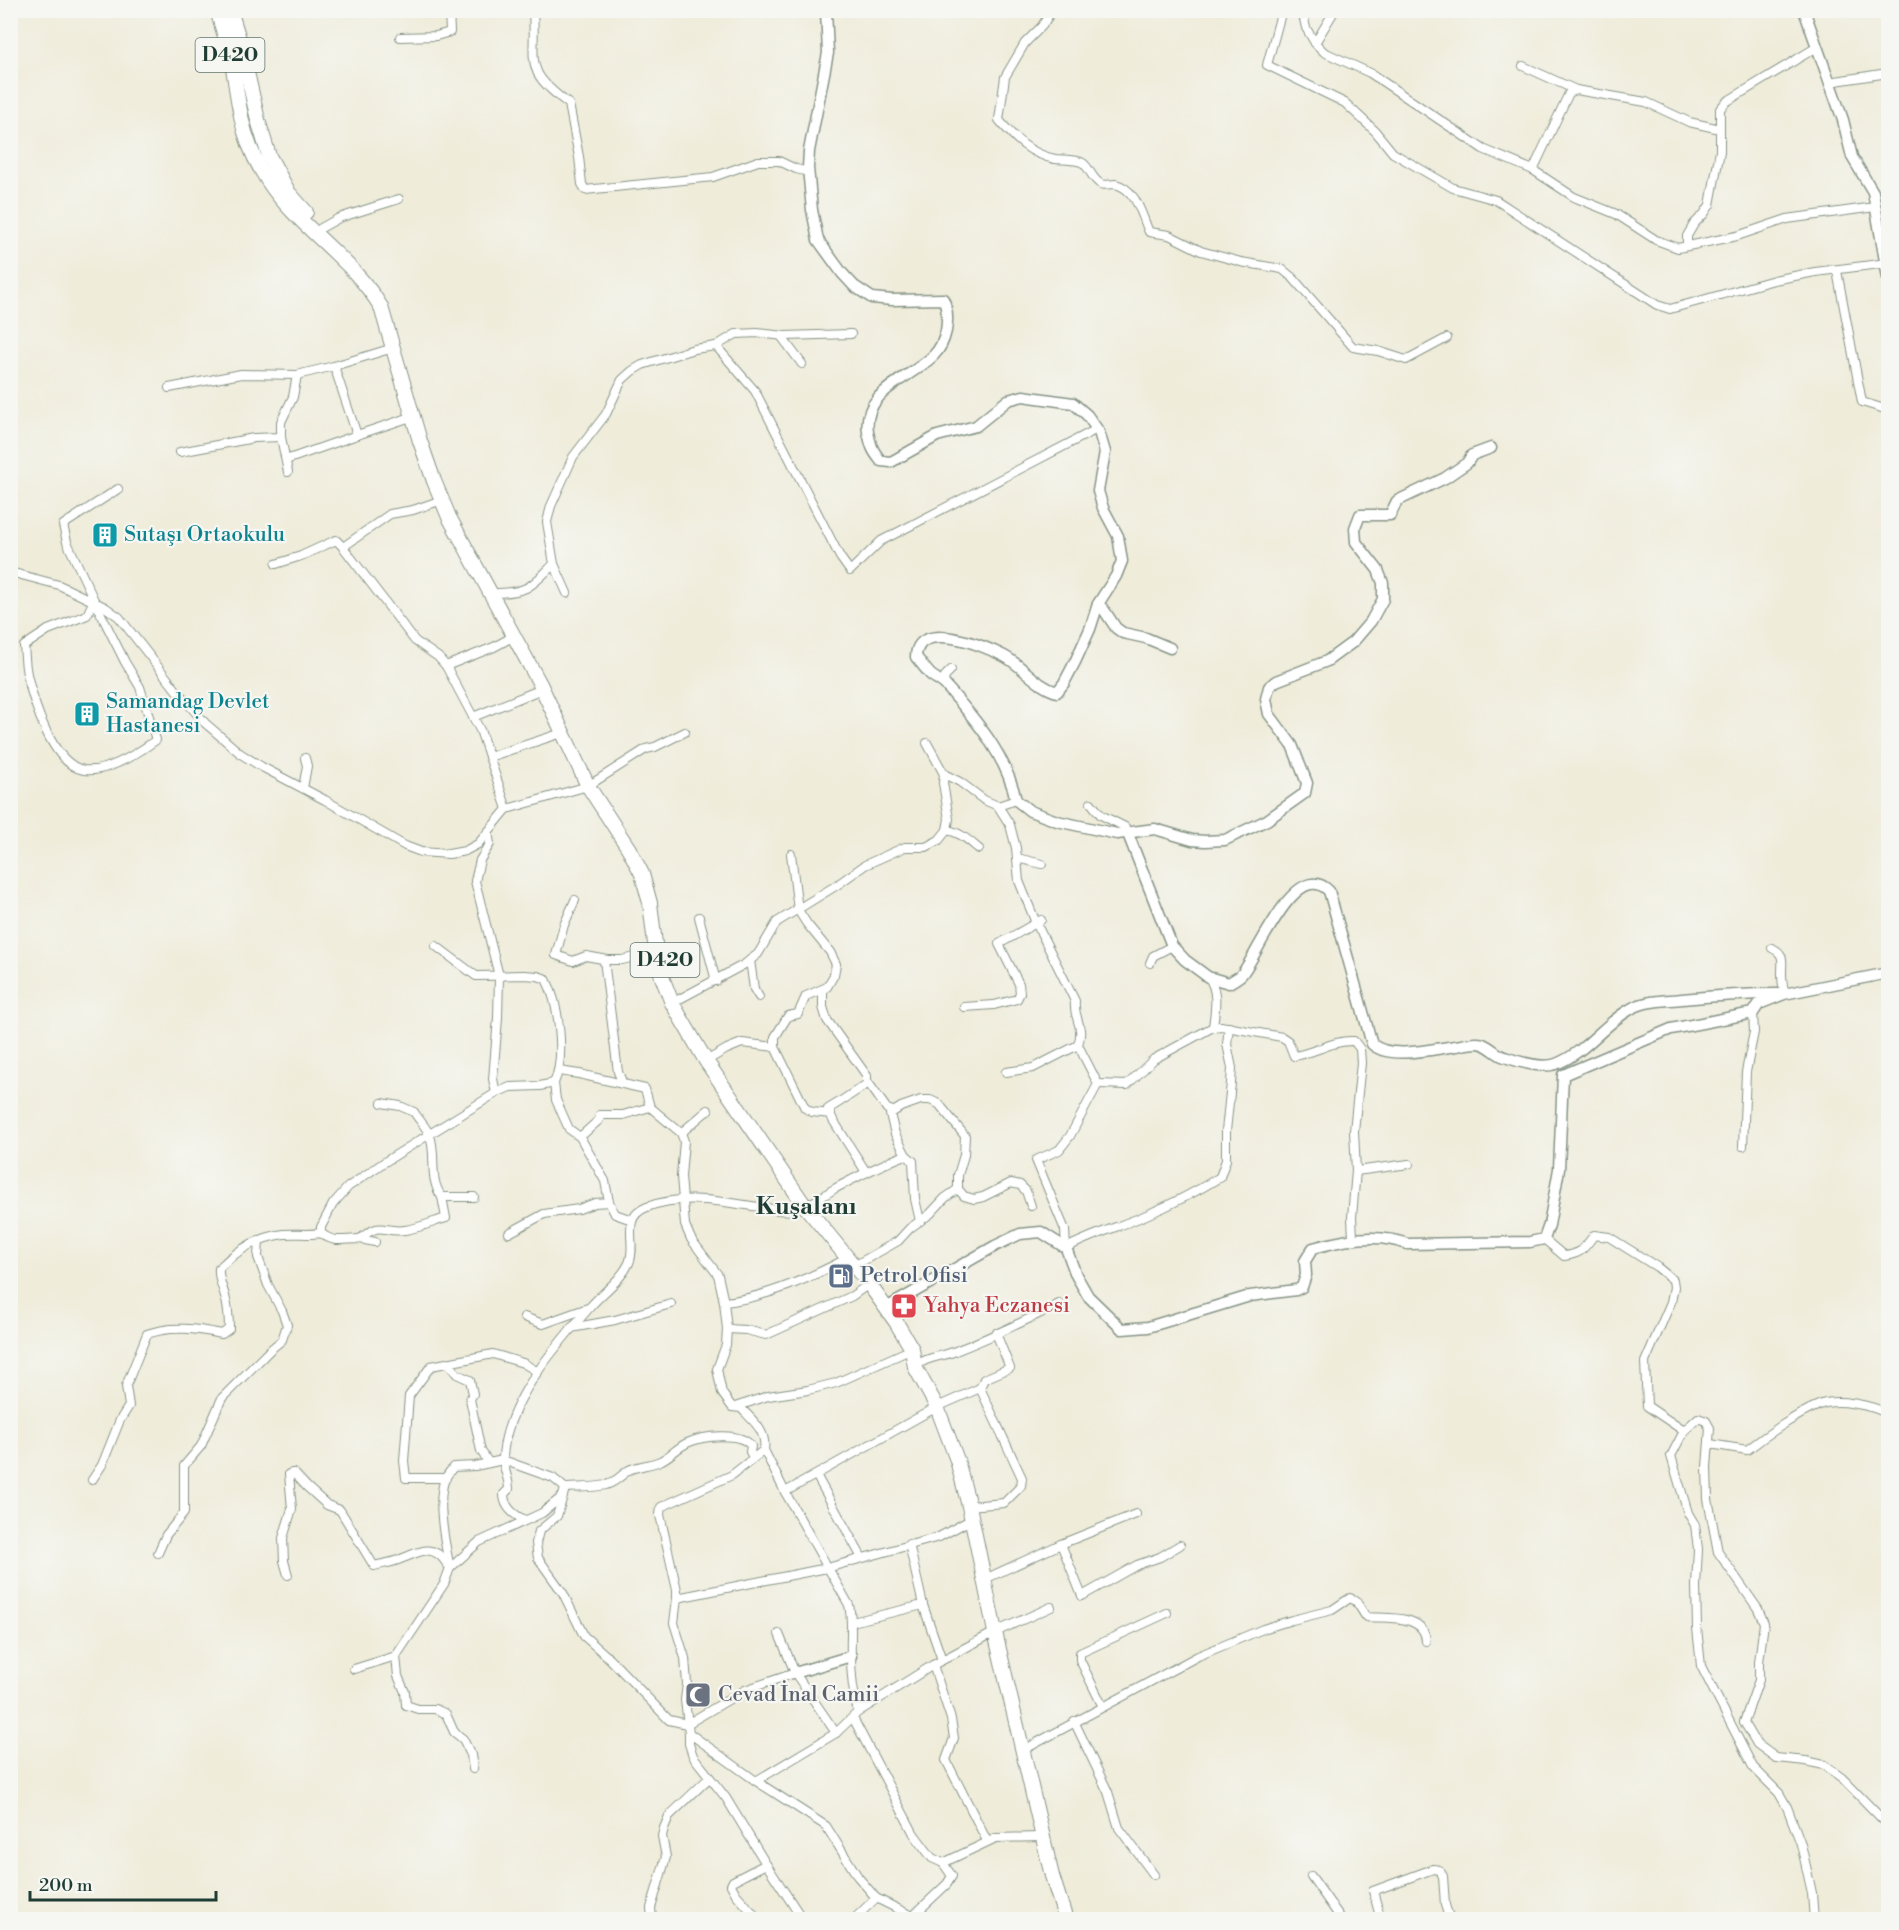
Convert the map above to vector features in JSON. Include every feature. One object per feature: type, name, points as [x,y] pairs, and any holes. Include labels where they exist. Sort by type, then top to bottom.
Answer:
[{"type":"highway","name":"D420","points":[[217,10],[228,44],[241,122],[255,161],[268,182],[285,202],[355,272],[371,290],[381,307],[420,441],[449,517],[542,689],[562,733],[642,874],[650,903],[656,952],[675,1002],[710,1059],[809,1204],[890,1305],[914,1340],[917,1364]]},
{"type":"highway","name":"D420","points":[[230,10],[269,156],[289,193],[348,253],[379,290],[388,307],[436,468],[498,593],[554,696],[592,784],[634,843],[652,884],[675,1002]]},
{"type":"highway","name":"D420","points":[[854,1262],[869,1284],[890,1305],[917,1364],[940,1406],[973,1510],[1042,1837],[1066,1920]]},
{"type":"highway","name":"D420","points":[[1024,1747],[1073,1920]]},
{"type":"street","points":[[235,10],[236,29]]},
{"type":"street","points":[[400,37],[435,36],[450,32],[449,10]]},
{"type":"street","points":[[533,10],[534,68],[548,88],[569,105],[582,184],[585,190],[713,177],[758,161],[779,161],[809,172]]},
{"type":"street","points":[[826,10],[828,53],[809,151],[812,210],[818,240],[854,286],[872,298],[943,299],[948,308],[944,343],[934,356],[892,385],[879,397],[870,411],[867,424],[871,449],[881,461],[891,462],[937,436],[976,426],[1008,400],[1023,396],[1073,403],[1097,429],[1104,452],[1098,491],[1103,508],[1118,536],[1122,561],[1116,576],[1098,604],[1090,629],[1064,683],[1057,692],[1045,689],[1005,656],[967,640],[932,637],[921,642],[916,650],[916,657],[932,676],[944,684],[968,710],[993,746],[1013,787],[1016,800],[1030,811],[1058,821],[1117,834],[1155,829],[1192,840],[1225,840],[1267,820],[1305,793],[1307,783],[1292,745],[1269,714],[1266,699],[1269,687],[1276,681],[1327,661],[1353,642],[1371,621],[1383,599],[1383,583],[1378,570],[1356,542],[1355,528],[1360,515],[1390,515],[1396,501],[1445,478],[1467,463],[1472,455],[1491,448]]},
{"type":"street","points":[[1052,10],[1042,26],[1025,43],[1005,77],[999,120],[1015,139],[1028,149],[1043,156],[1079,161],[1102,184],[1116,184],[1129,191],[1149,232],[1169,235],[1201,251],[1231,260],[1282,268],[1353,346],[1406,360],[1447,338]]},
{"type":"street","points":[[1282,10],[1267,65],[1345,103],[1375,131],[1393,153],[1453,188],[1496,200],[1657,305],[1670,309],[1774,280],[1815,272],[1887,263]]},
{"type":"street","points":[[1302,10],[1306,28],[1324,52],[1370,74],[1483,149],[1533,170],[1574,197],[1616,214],[1656,240],[1678,248],[1737,236],[1787,219],[1875,207]]},
{"type":"street","points":[[1315,43],[1335,10]]},
{"type":"street","points":[[1804,10],[1843,120],[1852,157],[1873,192],[1888,278]]},
{"type":"street","points":[[1687,246],[1688,236],[1694,224],[1710,205],[1720,151],[1720,109],[1726,102],[1817,47]]},
{"type":"street","points":[[1523,66],[1576,90],[1646,102],[1689,122],[1720,129]]},
{"type":"street","points":[[1829,82],[1888,73]]},
{"type":"street","points":[[1533,170],[1569,93],[1576,90]]},
{"type":"street","points":[[321,228],[339,219],[399,199]]},
{"type":"street","points":[[1837,271],[1862,402],[1888,410]]},
{"type":"street","points":[[567,592],[554,564],[547,522],[551,506],[573,457],[606,414],[622,380],[642,365],[694,349],[716,346],[736,334],[757,333],[781,336],[851,334]]},
{"type":"street","points":[[781,336],[802,364]]},
{"type":"street","points":[[716,346],[760,399],[840,557],[850,571],[881,541],[1097,429]]},
{"type":"street","points":[[169,388],[242,374],[297,375],[393,348]]},
{"type":"street","points":[[334,366],[357,435]]},
{"type":"street","points":[[288,472],[281,437],[281,423],[293,397],[297,375]]},
{"type":"street","points":[[286,460],[414,416]]},
{"type":"street","points":[[180,452],[254,438],[281,437]]},
{"type":"street","points":[[94,600],[87,615],[48,630],[24,646],[27,673],[43,724],[64,760],[84,770],[109,767],[141,751],[156,740],[140,687],[94,600],[67,542],[63,525],[118,489]]},
{"type":"street","points":[[343,547],[390,514],[413,510],[442,500]]},
{"type":"street","points":[[276,564],[301,556],[336,540],[343,547],[415,641],[438,657],[446,666],[473,717],[507,809]]},
{"type":"street","points":[[498,593],[517,593],[526,589],[554,564]]},
{"type":"street","points":[[10,572],[59,585],[94,600],[119,617],[177,692],[221,738],[262,767],[405,846],[422,852],[449,854],[465,851],[478,844],[507,809],[592,784],[646,749],[685,732]]},
{"type":"street","points":[[1098,604],[1116,628],[1123,633],[1146,638],[1170,648]]},
{"type":"street","points":[[446,666],[494,647],[514,636]]},
{"type":"street","points":[[944,684],[945,676],[951,670]]},
{"type":"street","points":[[473,717],[542,689]]},
{"type":"street","points":[[489,757],[562,733]]},
{"type":"street","points":[[927,743],[944,774],[960,782],[984,800],[998,806],[1010,825],[1019,881],[1075,1001],[1074,1012],[1080,1025],[1081,1036],[1078,1045],[1034,1068],[1006,1072]]},
{"type":"street","points":[[636,747],[646,749]]},
{"type":"street","points":[[303,788],[307,766],[305,758]]},
{"type":"street","points":[[675,1002],[750,960],[758,954],[777,922],[865,865],[905,847],[926,847],[939,840],[947,830],[949,819],[943,783],[944,774]]},
{"type":"street","points":[[998,806],[1016,800]]},
{"type":"street","points":[[1091,803],[1101,815],[1125,827],[1172,946],[1185,960],[1208,977],[1229,983],[1241,975],[1276,915],[1291,897],[1306,886],[1315,883],[1324,885],[1329,891],[1372,1044],[1384,1052],[1431,1050],[1478,1043],[1528,1064],[1554,1065],[1578,1052],[1627,1010],[1644,1003],[1737,994],[1784,994]]},
{"type":"street","points":[[947,830],[961,835],[979,849]]},
{"type":"street","points":[[488,832],[490,844],[480,860],[475,881],[499,976],[493,1079],[496,1093]]},
{"type":"street","points":[[791,854],[798,910],[830,952],[836,964],[834,975],[827,987],[806,996],[798,1014],[788,1016],[775,1037],[775,1047],[806,1108],[813,1112],[831,1114]]},
{"type":"street","points":[[1017,858],[1042,864]]},
{"type":"street","points":[[576,900],[564,925],[556,955],[573,961],[586,956],[604,960],[622,960],[656,952]]},
{"type":"street","points":[[699,917],[716,981]]},
{"type":"street","points":[[964,1007],[994,1005],[1017,999],[1020,993],[1019,984],[999,944],[1038,922]]},
{"type":"street","points":[[436,946],[476,976],[524,975],[546,979],[552,991],[560,1032],[559,1071],[554,1083],[556,1100],[569,1129],[580,1137],[605,1181],[609,1202],[615,1214],[632,1220]]},
{"type":"street","points":[[1150,963],[1153,956],[1172,946]]},
{"type":"street","points":[[1772,948],[1780,951],[1784,958],[1782,973],[1784,994]]},
{"type":"street","points":[[604,960],[618,1072],[623,1084]]},
{"type":"street","points":[[750,960],[754,989],[759,997]]},
{"type":"street","points":[[1743,1146],[1746,1072],[1754,1032],[1753,1013],[1759,1004],[1784,994],[1888,973]]},
{"type":"street","points":[[1208,977],[1214,989],[1213,1027]]},
{"type":"street","points":[[823,990],[826,1020],[863,1070],[867,1081],[887,1109],[893,1111]]},
{"type":"street","points":[[1544,1239],[1549,1225],[1559,1169],[1563,1075],[1671,1029],[1753,1013]]},
{"type":"street","points":[[1098,1084],[1127,1085],[1154,1059],[1213,1027],[1229,1027],[1282,1037],[1288,1041],[1294,1056],[1307,1054],[1340,1042],[1354,1041],[1360,1049],[1361,1063],[1354,1131],[1356,1171],[1352,1217],[1353,1238]]},
{"type":"street","points":[[1066,1248],[1093,1234],[1144,1216],[1220,1177],[1226,1160],[1226,1131],[1232,1068],[1227,1044],[1229,1027]]},
{"type":"street","points":[[710,1059],[742,1043],[775,1047]]},
{"type":"street","points":[[1078,1045],[1098,1084]]},
{"type":"street","points":[[559,1071],[645,1089],[650,1107],[681,1133],[684,1141],[681,1198],[685,1225],[691,1239],[718,1275],[724,1302],[726,1345],[717,1369],[722,1393],[732,1407],[741,1408],[762,1430],[766,1441],[764,1450],[849,1605],[852,1622],[852,1693],[855,1715],[914,1834],[932,1858],[943,1863],[952,1876],[916,1918],[876,1898],[858,1876],[826,1826],[756,1781],[689,1732]]},
{"type":"street","points":[[866,1172],[828,1109],[854,1094],[867,1084],[867,1081]]},
{"type":"street","points":[[321,1233],[321,1227],[333,1204],[348,1187],[430,1134],[496,1093],[510,1087],[554,1083]]},
{"type":"street","points":[[1098,1084],[1070,1136],[1059,1150],[1036,1160],[1065,1230],[1066,1248],[1076,1275],[1088,1296],[1122,1329],[1148,1327],[1250,1296],[1296,1290],[1302,1287],[1306,1275],[1305,1261],[1312,1248],[1353,1238],[1380,1238],[1407,1244],[1530,1242],[1544,1239]]},
{"type":"street","points":[[920,1221],[915,1199],[913,1161],[906,1155],[895,1134],[890,1114],[921,1100],[930,1100],[939,1104],[965,1136],[964,1155],[958,1175],[958,1189],[964,1197],[975,1199],[1011,1184],[1020,1185],[1026,1191],[1031,1206]]},
{"type":"street","points":[[360,1239],[369,1231],[381,1227],[396,1231],[446,1218],[434,1175],[430,1134],[414,1112],[400,1106],[382,1103]]},
{"type":"street","points":[[580,1137],[599,1120],[600,1115],[623,1115],[650,1107]]},
{"type":"street","points":[[681,1133],[708,1110]]},
{"type":"street","points":[[525,1520],[516,1516],[504,1502],[504,1494],[509,1489],[509,1480],[503,1460],[509,1423],[538,1372],[571,1328],[618,1278],[629,1262],[632,1248],[630,1230],[637,1212],[646,1207],[681,1198],[790,1211],[809,1204],[866,1172],[906,1155]]},
{"type":"street","points":[[1356,1171],[1409,1164]]},
{"type":"street","points":[[724,1302],[746,1300],[765,1294],[825,1270],[854,1262],[898,1241],[909,1228],[930,1214],[958,1189]]},
{"type":"street","points":[[442,1197],[474,1197]]},
{"type":"street","points":[[509,1233],[544,1214],[609,1202]]},
{"type":"street","points":[[890,1305],[994,1246],[1020,1234],[1041,1232],[1066,1248]]},
{"type":"street","points":[[92,1480],[102,1465],[120,1420],[129,1406],[126,1386],[147,1334],[161,1329],[198,1329],[222,1334],[229,1329],[229,1313],[218,1278],[219,1268],[235,1252],[259,1240],[285,1234],[321,1233],[336,1241],[360,1239],[375,1242]]},
{"type":"street","points":[[1544,1239],[1564,1256],[1576,1255],[1586,1247],[1594,1235],[1609,1237],[1657,1267],[1673,1280],[1671,1302],[1645,1362],[1647,1406],[1684,1431]]},
{"type":"street","points":[[158,1552],[166,1535],[184,1513],[184,1466],[201,1446],[222,1398],[282,1340],[287,1325],[258,1257],[259,1240]]},
{"type":"street","points":[[727,1329],[746,1330],[766,1335],[852,1296],[869,1284]]},
{"type":"street","points":[[571,1328],[615,1320],[671,1304]]},
{"type":"street","points":[[917,1364],[952,1353],[1059,1304]]},
{"type":"street","points":[[524,1317],[543,1324],[589,1308]]},
{"type":"street","points":[[785,1492],[940,1406],[980,1388],[984,1379],[1010,1368],[996,1334]]},
{"type":"street","points":[[732,1407],[768,1396],[836,1383],[912,1349]]},
{"type":"street","points":[[446,1478],[406,1478],[404,1461],[409,1396],[431,1366],[493,1354],[523,1363],[538,1372]]},
{"type":"street","points":[[448,1363],[457,1374],[470,1380],[473,1394],[470,1399],[481,1451],[489,1463]]},
{"type":"street","points":[[678,1598],[827,1568],[939,1537],[973,1510],[1004,1503],[1021,1486],[1022,1478],[980,1388]]},
{"type":"street","points":[[1710,1444],[1747,1450],[1775,1430],[1821,1405],[1838,1403],[1861,1405],[1878,1408],[1888,1414]]},
{"type":"street","points":[[1814,1920],[1812,1893],[1801,1844],[1787,1807],[1779,1793],[1753,1767],[1701,1666],[1696,1628],[1698,1548],[1695,1524],[1688,1513],[1671,1456],[1684,1431],[1698,1418],[1706,1421],[1710,1428],[1707,1467],[1708,1499],[1718,1552],[1758,1608],[1764,1623],[1759,1662],[1760,1680],[1744,1722],[1757,1744],[1776,1758],[1824,1765],[1842,1778],[1888,1825]]},
{"type":"street","points":[[354,1669],[396,1656],[444,1584],[450,1568],[479,1542],[542,1513],[564,1492],[607,1485],[630,1469],[644,1467],[662,1460],[689,1442],[705,1438],[734,1436],[748,1441],[753,1457]]},
{"type":"street","points":[[764,1450],[732,1475],[661,1507],[660,1515],[678,1598],[674,1623],[685,1658],[687,1684],[685,1700],[689,1744],[693,1756],[726,1798],[802,1920]]},
{"type":"street","points":[[450,1568],[441,1505],[446,1478],[453,1467],[476,1466],[503,1460],[554,1478],[564,1492]]},
{"type":"street","points":[[288,1575],[284,1561],[283,1538],[292,1509],[289,1474],[292,1473],[327,1504],[340,1510],[374,1566],[431,1550],[441,1555],[450,1568]]},
{"type":"street","points":[[816,1475],[862,1558]]},
{"type":"street","points":[[564,1492],[557,1516],[539,1532],[536,1543],[538,1558],[562,1593],[584,1636],[617,1666],[669,1720],[687,1724],[745,1690],[851,1656]]},
{"type":"street","points":[[989,1578],[1061,1544],[1136,1514]]},
{"type":"street","points":[[909,1544],[923,1605],[942,1660]]},
{"type":"street","points":[[1061,1544],[1082,1596],[1137,1565],[1160,1557],[1180,1545]]},
{"type":"street","points":[[1024,1747],[1198,1656],[1263,1629],[1332,1610],[1350,1598],[1356,1601],[1366,1617],[1400,1618],[1419,1626],[1425,1634],[1426,1641]]},
{"type":"street","points":[[852,1622],[923,1605]]},
{"type":"street","points":[[756,1781],[836,1733],[855,1715],[933,1665],[998,1631],[1052,1607]]},
{"type":"street","points":[[1103,1707],[1080,1660],[1080,1653],[1167,1613]]},
{"type":"street","points":[[779,1634],[795,1673],[836,1733]]},
{"type":"street","points":[[396,1656],[398,1676],[405,1692],[406,1705],[418,1709],[435,1709],[446,1714],[454,1732],[463,1739],[471,1755],[473,1768]]},
{"type":"street","points":[[933,1665],[951,1719],[954,1738],[946,1760],[987,1841]]},
{"type":"street","points":[[1074,1721],[1108,1792],[1119,1828],[1154,1875]]},
{"type":"street","points":[[652,1920],[651,1908],[666,1857],[662,1836],[664,1828],[669,1816],[709,1778]]},
{"type":"street","points":[[943,1863],[996,1838],[1042,1837]]},
{"type":"street","points":[[759,1920],[731,1885],[734,1881],[766,1864]]},
{"type":"street","points":[[1381,1920],[1372,1891],[1433,1869],[1439,1870],[1443,1876],[1445,1905],[1450,1920]]},
{"type":"street","points":[[1311,1876],[1342,1920]]},
{"type":"street","points":[[853,1920],[876,1898]]},
{"type":"place","name":"Sutaşı Ortaokulu","points":[[105,535]]},
{"type":"place","name":"Samandag Devlet Hastanesi","points":[[87,714]]},
{"type":"place","name":"Petrol Ofisi","points":[[841,1276]]},
{"type":"place","name":"Yahya Eczanesi","points":[[904,1306]]},
{"type":"place","name":"Cevad İnal Camii","points":[[698,1695]]},
{"type":"district","name":"Kuşalanı","points":[[806,1207]]}]
